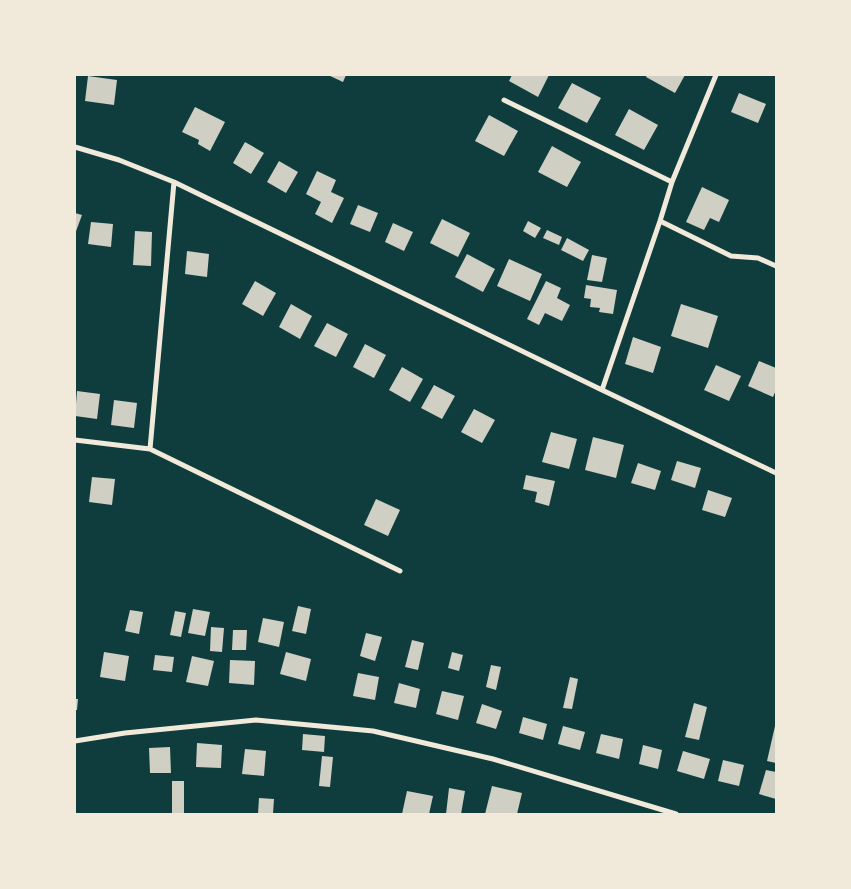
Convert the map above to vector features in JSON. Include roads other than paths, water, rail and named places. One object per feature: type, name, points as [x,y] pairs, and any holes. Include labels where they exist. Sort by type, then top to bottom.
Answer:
[{"type":"street","points":[[602,390],[672,182],[716,75]]},
{"type":"street","points":[[504,100],[672,182]]},
{"type":"street","points":[[75,147],[119,160],[174,182],[776,473]]},
{"type":"street","points":[[150,449],[174,182]]},
{"type":"street","points":[[660,221],[732,256],[758,258],[776,266]]},
{"type":"street","points":[[75,440],[150,449],[400,571]]},
{"type":"street","points":[[75,741],[125,733],[256,720],[373,732],[493,759],[676,814]]}]
